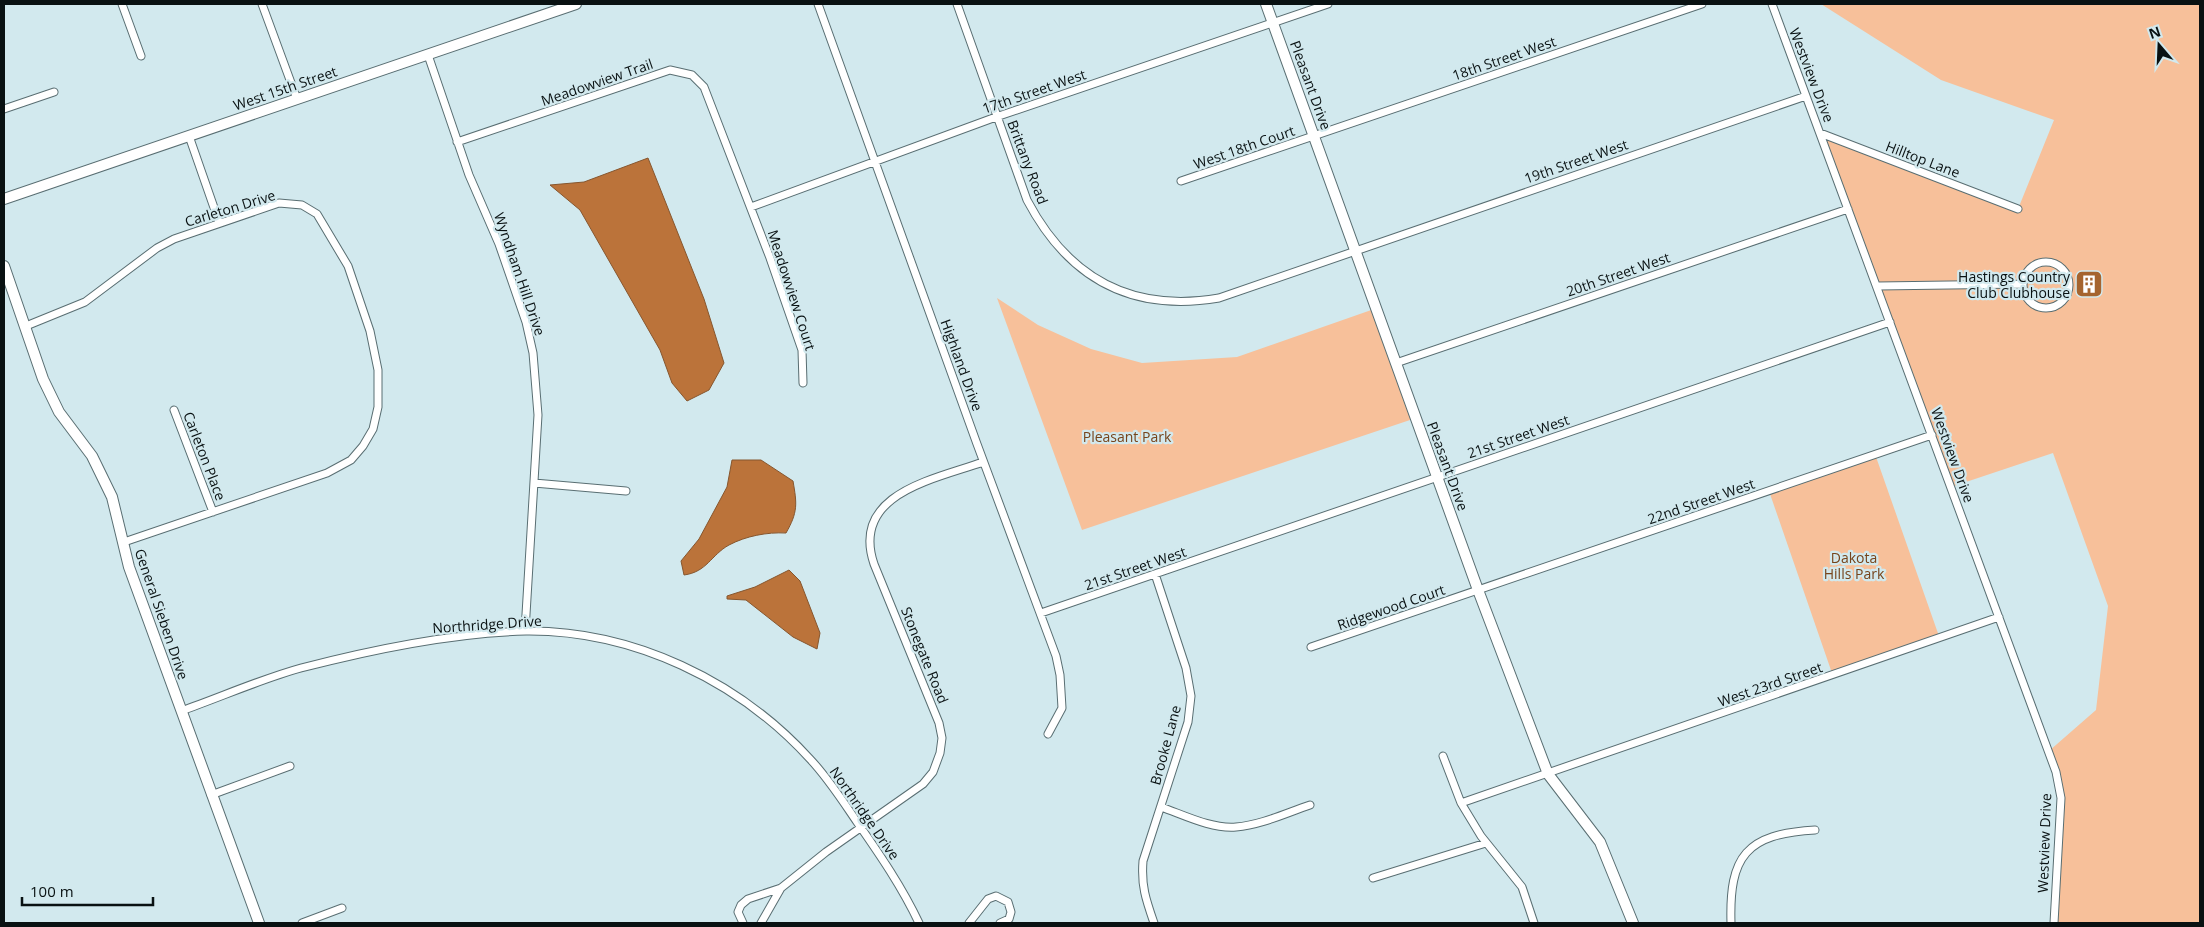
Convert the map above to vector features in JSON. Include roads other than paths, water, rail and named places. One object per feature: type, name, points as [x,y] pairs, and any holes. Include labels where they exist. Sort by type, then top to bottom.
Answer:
[{"type":"street","points":[[122,4],[141,56]]},
{"type":"street","points":[[262,4],[297,99]]},
{"type":"street","name":"West 15th Street","points":[[4,199],[576,4]]},
{"type":"street","name":"Highland Drive","points":[[818,4],[983,462],[1056,656],[1062,693],[1062,708],[1048,734]]},
{"type":"street","name":"Brittany Road","points":[[957,4],[1027,200],[1055,245],[1075,264],[1092,276],[1130,294],[1148,299],[1182,302],[1219,298],[1355,250]]},
{"type":"street","name":"Pleasant Drive","points":[[1266,4],[1478,590],[1548,774],[1600,842],[1633,923]]},
{"type":"street","name":"17th Street West","points":[[751,207],[996,117],[1328,4]]},
{"type":"street","name":"18th Street West","points":[[1314,136],[1702,4]]},
{"type":"street","name":"Westview Drive","points":[[1772,4],[1878,286],[2056,772],[2061,799],[2054,923]]},
{"type":"street","name":"Wyndham Hill Drive","points":[[428,55],[457,142],[499,244],[530,337],[538,399],[525,632]]},
{"type":"street","name":"Meadowview Trail","points":[[457,142],[670,70],[692,75],[704,87],[751,207]]},
{"type":"street","points":[[4,109],[54,92]]},
{"type":"street","name":"19th Street West","points":[[1355,250],[1806,96]]},
{"type":"street","name":"Hilltop Lane","points":[[1820,133],[2018,209]]},
{"type":"street","points":[[189,136],[218,222]]},
{"type":"street","name":"West 18th Court","points":[[1181,181],[1314,136]]},
{"type":"street","name":"Carleton Drive","points":[[26,326],[85,302],[157,248],[218,222],[279,203],[302,205],[317,214],[343,256],[358,292],[374,345],[378,395],[373,429],[363,446],[351,460],[327,472],[124,542]]},
{"type":"street","name":"Meadowview Court","points":[[751,207],[802,350],[803,383]]},
{"type":"street","name":"20th Street West","points":[[1396,363],[1848,209]]},
{"type":"street","points":[[2045,262],[2060,266],[2068,277],[2070,284],[2062,302],[2055,307],[2046,308],[2032,304],[2023,291],[2022,284],[2030,268],[2045,262]]},
{"type":"street","name":"General Sieben Drive","points":[[4,266],[43,379],[59,412],[92,456],[112,497],[129,567],[259,923]]},
{"type":"street","points":[[1878,286],[2022,284]]},
{"type":"street","name":"21st Street West","points":[[1041,614],[1437,476],[1890,322]]},
{"type":"street","name":"Carleton Place","points":[[174,410],[212,512]]},
{"type":"street","name":"22nd Street West","points":[[1478,590],[1932,435]]},
{"type":"street","name":"Stonegate Road","points":[[781,888],[826,852],[923,784],[933,772],[940,753],[942,738],[939,723],[874,564],[870,548],[873,526],[880,510],[900,493],[983,462]]},
{"type":"street","points":[[534,483],[626,492]]},
{"type":"street","name":"Brooke Lane","points":[[1154,574],[1186,668],[1191,696],[1188,722],[1144,861],[1142,880],[1145,898],[1154,923]]},
{"type":"street","name":"Ridgewood Court","points":[[1311,647],[1478,590]]},
{"type":"street","name":"West 23rd Street","points":[[1461,803],[2000,617]]},
{"type":"street","name":"Northridge Drive","points":[[181,711],[300,669],[422,642],[525,632],[586,636],[626,646],[678,664],[726,689],[770,721],[803,752],[835,790],[861,828],[898,884],[919,923]]},
{"type":"street","points":[[1443,756],[1461,803],[1486,843],[1522,887],[1534,923]]},
{"type":"street","points":[[211,795],[290,766]]},
{"type":"street","points":[[1161,807],[1210,824],[1234,827],[1250,825],[1310,805]]},
{"type":"street","points":[[1731,923],[1731,887],[1736,869],[1747,854],[1756,845],[1772,836],[1784,832],[1815,830]]},
{"type":"street","points":[[1373,878],[1486,843]]},
{"type":"street","points":[[744,923],[738,912],[741,905],[748,899],[781,888]]},
{"type":"street","points":[[760,923],[781,888]]},
{"type":"street","points":[[969,923],[988,899],[996,896],[1008,902],[1012,912],[1008,919],[1000,923]]},
{"type":"street","points":[[302,923],[342,908]]},
{"type":"place","name":"Hastings Country Club Clubhouse","points":[[2089,284]]},
{"type":"park label","name":"Pleasant Park","points":[[1127,436]]},
{"type":"park label","name":"Dakota Hills Park","points":[[1854,566]]}]
